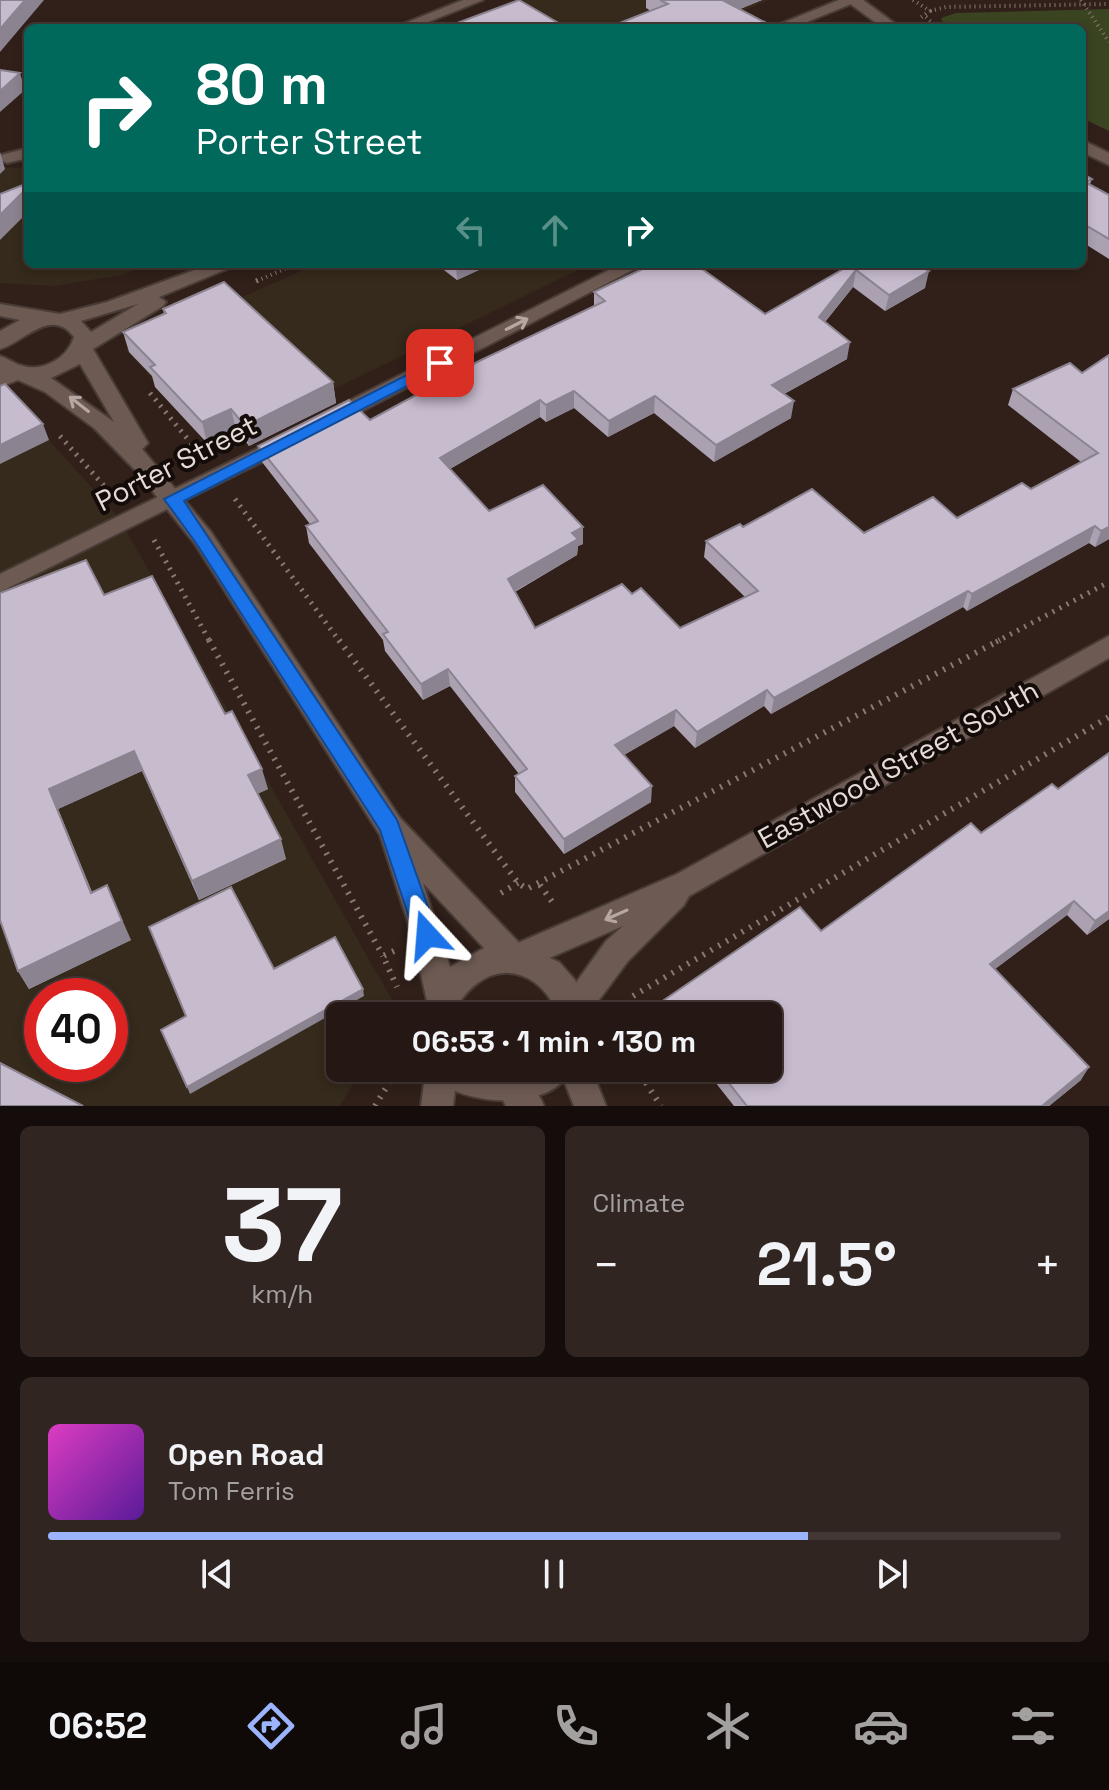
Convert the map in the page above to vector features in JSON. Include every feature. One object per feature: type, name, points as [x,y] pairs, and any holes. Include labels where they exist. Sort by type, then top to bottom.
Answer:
[{"type":"street","points":[[789,24],[853,0],[887,24]]},
{"type":"street","points":[[1086,147],[1109,160]]},
{"type":"street","points":[[0,342],[20,326],[114,306],[219,268]]},
{"type":"street","points":[[11,372],[52,370],[65,364],[83,348],[222,268]]},
{"type":"street","points":[[0,310],[56,319],[80,329],[83,348],[173,499]]},
{"type":"street","points":[[11,372],[62,391],[100,420],[173,499],[203,538],[390,827],[515,958],[531,962],[555,976],[570,1002]]},
{"type":"street","name":"Eastwood Street South","points":[[442,1002],[454,981],[476,964],[515,958],[687,883],[1109,646]]},
{"type":"street","points":[[390,827],[427,935],[438,1002]]},
{"type":"street","name":"Eastwood Street South","points":[[582,1002],[617,951],[687,883]]},
{"type":"street","points":[[437,1106],[440,1082]]},
{"type":"street","points":[[469,1082],[515,1098],[538,1082]]},
{"type":"street","points":[[581,1082],[590,1106]]},
{"type":"lane","points":[[411,24],[476,0]]},
{"type":"lane","points":[[7,158],[24,154]]},
{"type":"lane","name":"Porter Street","points":[[0,584],[627,268]]},
{"type":"path","points":[[1081,0],[1109,42]]},
{"type":"path","points":[[930,11],[946,7],[1109,4]]},
{"type":"path","points":[[926,17],[933,24]]},
{"type":"path","points":[[143,385],[218,476],[518,883],[527,889],[1109,582]]},
{"type":"path","points":[[51,426],[154,539],[383,956]]},
{"type":"path","points":[[622,1002],[1109,717]]},
{"type":"path","points":[[375,1106],[390,1082]]},
{"type":"path","points":[[645,1082],[661,1106]]},
{"type":"shaded area","points":[[521,0],[769,0],[712,24],[453,24]]},
{"type":"shaded area","points":[[0,167],[24,168],[24,268],[139,268],[122,275],[54,286],[0,283]]},
{"type":"shaded area","points":[[308,268],[582,268],[215,447],[125,349]]},
{"type":"shaded area","points":[[12,399],[119,518],[392,1002],[326,1002],[326,1082],[354,1082],[340,1106],[0,1106],[0,405]]},
{"type":"green space","points":[[1109,9],[1109,131],[1086,120],[1086,24],[943,24],[941,18],[956,13]]},
{"type":"building","points":[[0,0],[25,0],[0,29]]},
{"type":"building","points":[[519,0],[560,24],[454,24]]},
{"type":"building","points":[[660,0],[727,0],[724,1],[768,24],[617,24],[668,4]]},
{"type":"building","points":[[0,70],[20,73],[0,91]]},
{"type":"building","points":[[1086,183],[1109,195],[1109,239],[1086,225]]},
{"type":"building","points":[[24,185],[24,191],[0,215],[0,194]]},
{"type":"building","points":[[645,268],[701,268],[765,314],[845,268],[923,268],[929,271],[889,295],[856,270],[819,317],[850,342],[772,385],[794,401],[716,445],[655,396],[609,421],[574,391],[546,405],[540,400],[440,458],[489,511],[543,485],[583,527],[572,533],[578,539],[508,579],[535,628],[622,584],[632,594],[641,588],[680,628],[758,591],[706,541],[740,524],[743,527],[812,489],[864,533],[933,497],[957,518],[1022,483],[1031,489],[1098,453],[1013,389],[1070,363],[1082,373],[1109,355],[1109,527],[1101,531],[1095,526],[972,594],[968,591],[774,698],[767,690],[697,732],[676,710],[615,745],[652,786],[564,839],[515,776],[527,769],[448,669],[421,684],[383,634],[388,632],[306,526],[318,521],[258,446],[349,400],[370,420],[477,362],[605,301],[594,292]]},
{"type":"building","points":[[224,282],[333,382],[245,426],[231,409],[202,422],[150,367],[155,365],[123,332],[166,313],[163,309]]},
{"type":"building","points":[[5,384],[43,424],[0,445],[0,386]]},
{"type":"building","points":[[86,560],[104,595],[152,576],[225,714],[232,711],[262,769],[248,775],[281,839],[192,881],[134,751],[49,789],[91,893],[107,885],[122,921],[18,971],[0,920],[0,593]]},
{"type":"building","points":[[1109,753],[1109,911],[1095,921],[1074,901],[990,964],[1089,1067],[1042,1106],[747,1106],[728,1082],[782,1082],[782,1002],[664,1000],[800,907],[821,931],[971,823],[981,833],[1052,784],[1058,789]]},
{"type":"building","points":[[231,887],[274,969],[335,937],[363,989],[340,1002],[326,1002],[326,1010],[187,1087],[161,1030],[186,1016],[149,927]]},
{"type":"building","points":[[0,1063],[24,1075],[24,1082],[37,1082],[83,1106],[0,1106]]},
{"type":"route","points":[[427,935],[390,827],[203,538],[173,499],[440,363]]}]
